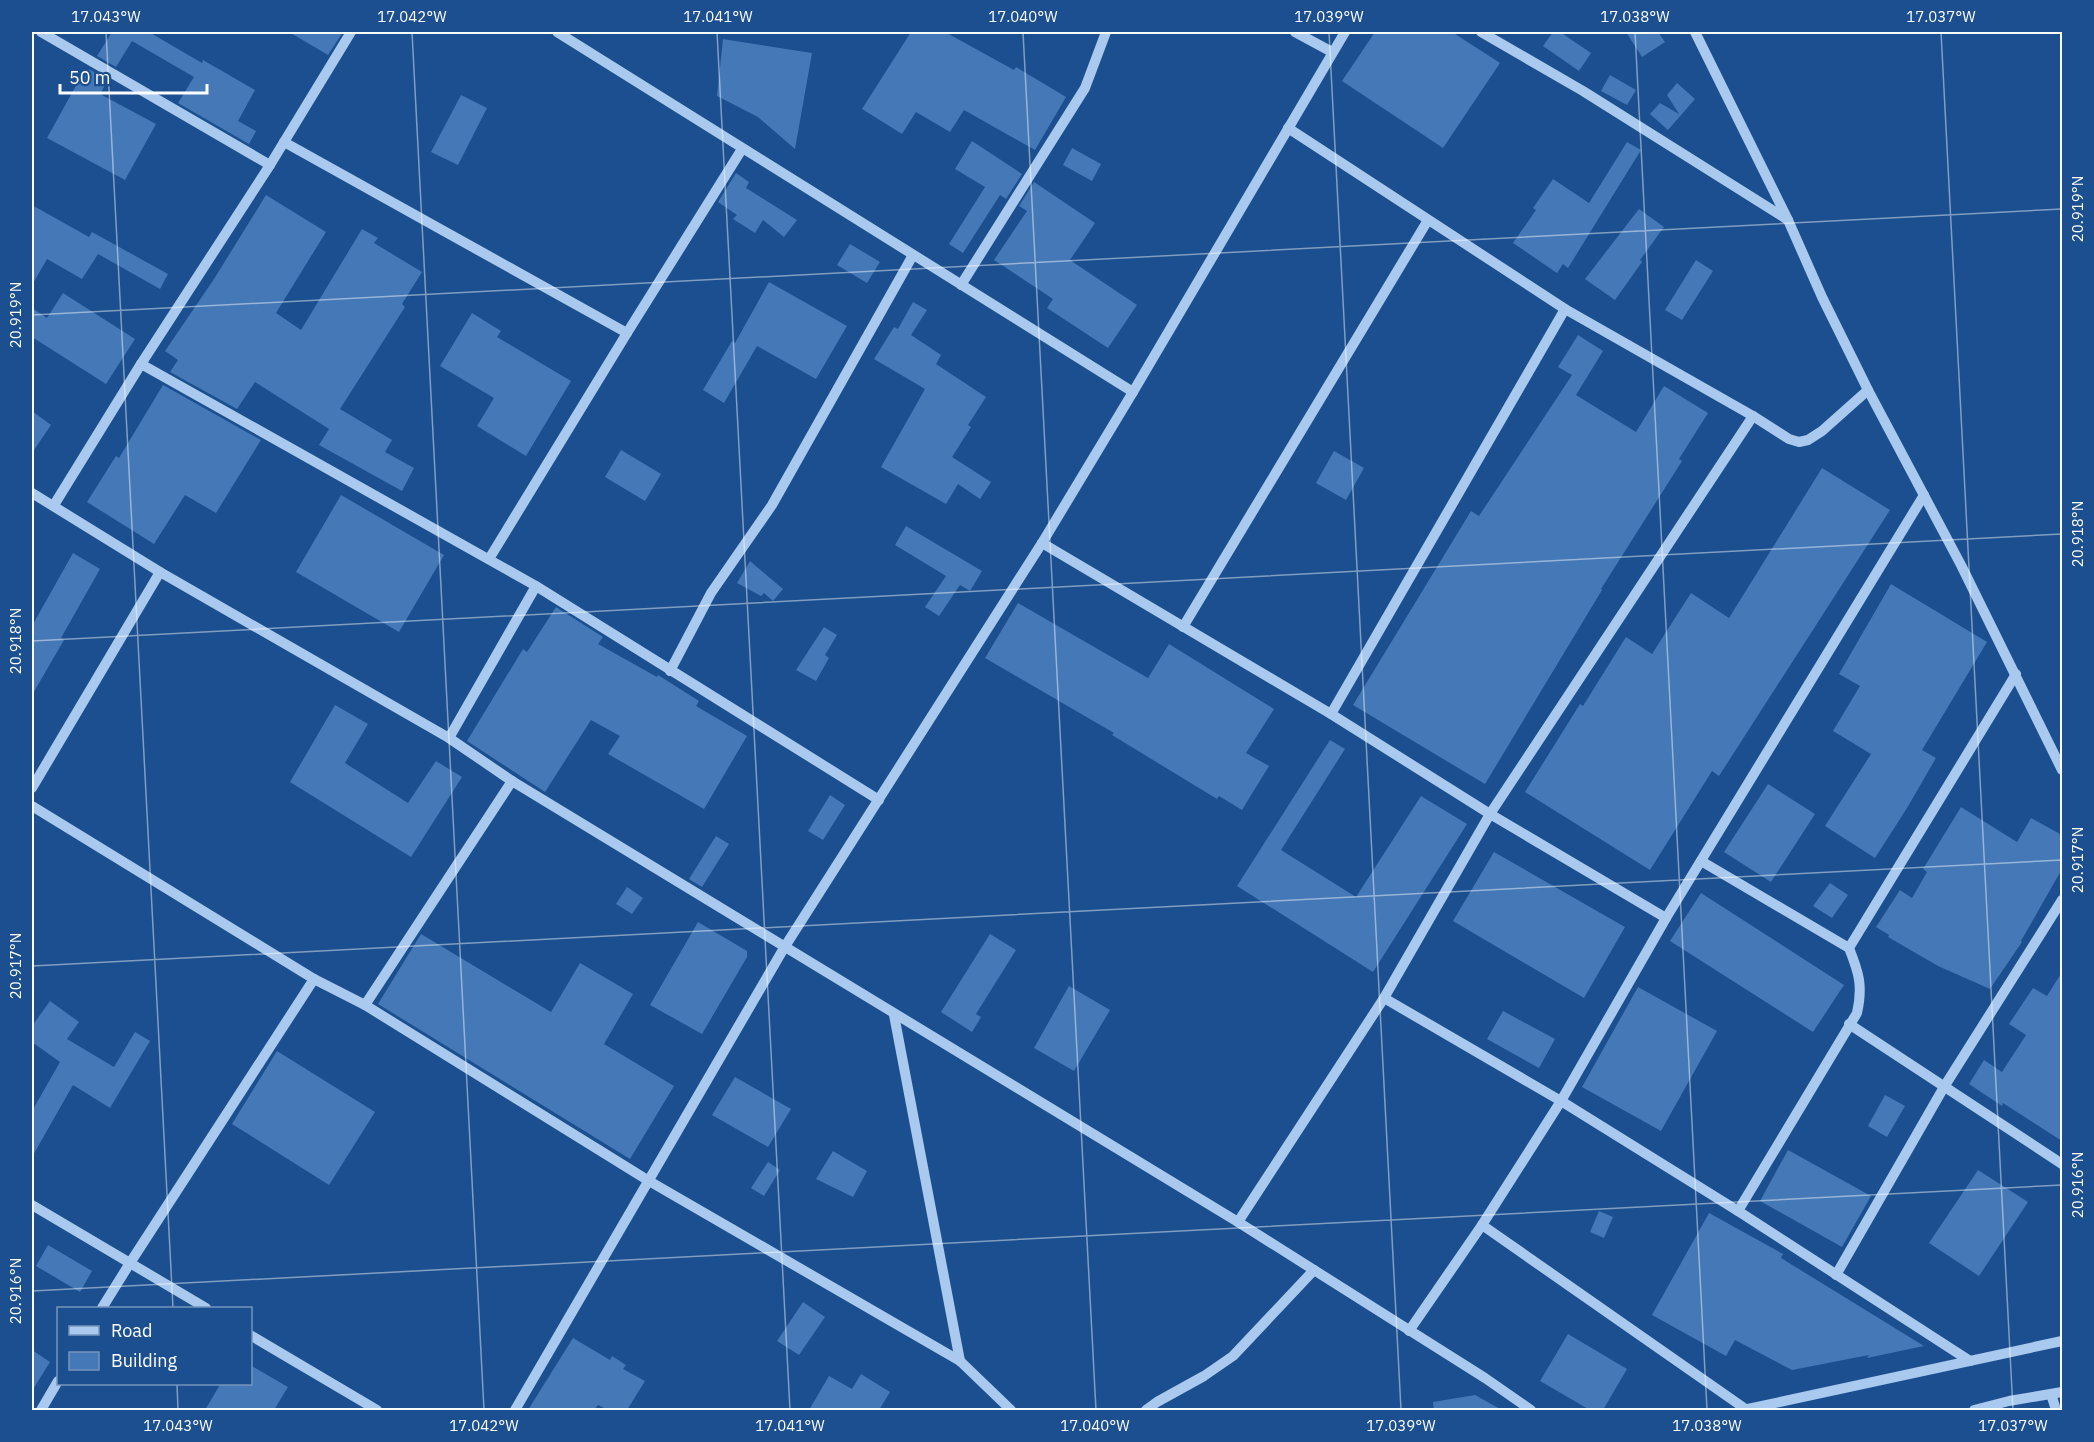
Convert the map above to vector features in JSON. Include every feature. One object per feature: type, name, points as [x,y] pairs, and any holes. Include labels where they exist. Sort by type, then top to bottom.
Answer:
[{"type":"street","points":[[41,32],[270,165]]},
{"type":"street","points":[[54,505],[141,364],[270,165],[351,32]]},
{"type":"street","points":[[557,32],[1133,392]]},
{"type":"street","points":[[961,285],[1085,88],[1106,32]]},
{"type":"street","points":[[1295,32],[1332,52]]},
{"type":"street","points":[[515,1410],[784,948],[1042,543],[1345,32]]},
{"type":"street","points":[[1481,32],[1583,91],[1788,220]]},
{"type":"street","points":[[1695,32],[1788,220],[1822,297],[1868,390],[2016,674],[2062,770]]},
{"type":"street","points":[[1288,128],[1565,309],[1753,416],[1789,439],[1799,442],[1808,440],[1822,431],[1868,390]]},
{"type":"street","points":[[284,142],[627,333]]},
{"type":"street","points":[[489,559],[742,149]]},
{"type":"street","points":[[1183,627],[1428,219]]},
{"type":"street","points":[[670,671],[711,593],[772,505],[913,255]]},
{"type":"street","points":[[1331,714],[1565,309]]},
{"type":"street","points":[[141,364],[536,586],[879,800]]},
{"type":"street","points":[[1238,1222],[1384,998],[1490,814],[1753,416]]},
{"type":"street","points":[[32,492],[160,572],[449,738],[512,781],[784,948],[1238,1222],[1485,1378],[1531,1410]]},
{"type":"street","points":[[1409,1331],[1482,1224],[1561,1101],[1666,918],[1924,495]]},
{"type":"street","points":[[1042,543],[1331,714],[1490,814],[1666,918]]},
{"type":"street","points":[[32,788],[160,572]]},
{"type":"street","points":[[449,738],[536,586]]},
{"type":"street","points":[[1849,948],[2016,674]]},
{"type":"street","points":[[365,1005],[512,781]]},
{"type":"street","points":[[32,806],[314,979],[365,1005],[649,1181],[960,1361],[1011,1410]]},
{"type":"street","points":[[1701,861],[1849,948],[1858,969],[1861,989],[1857,1013],[1738,1211]]},
{"type":"street","points":[[1836,1275],[1944,1087],[2062,900]]},
{"type":"street","points":[[103,1307],[314,979]]},
{"type":"street","points":[[1384,998],[1561,1101],[1738,1211],[1970,1361]]},
{"type":"street","points":[[894,1015],[960,1361]]},
{"type":"street","points":[[1849,1024],[2062,1164]]},
{"type":"street","points":[[32,1205],[204,1307]]},
{"type":"street","points":[[1482,1224],[1747,1410]]},
{"type":"street","points":[[1146,1410],[1233,1356],[1314,1270]]},
{"type":"street","points":[[252,1336],[377,1410]]},
{"type":"street","points":[[1743,1410],[2062,1341]]},
{"type":"street","points":[[41,1410],[57,1383]]},
{"type":"street","points":[[1974,1410],[2010,1406],[2057,1393],[2056,1410]]},
{"type":"building","points":[[112,32],[149,32],[255,90],[238,121],[256,131],[249,144],[178,103],[194,77],[132,41],[116,67],[97,56]]},
{"type":"building","points":[[289,32],[343,32],[328,55]]},
{"type":"building","points":[[911,32],[945,32],[1014,70],[1016,67],[1066,97],[1035,150],[964,110],[950,132],[916,112],[902,134],[862,109]]},
{"type":"building","points":[[1375,32],[1452,32],[1500,63],[1443,148],[1342,81]]},
{"type":"building","points":[[1553,32],[1560,32],[1591,53],[1579,71],[1543,46]]},
{"type":"building","points":[[1626,32],[1658,32],[1665,42],[1642,57]]},
{"type":"building","points":[[723,39],[812,53],[795,149],[758,117],[717,96]]},
{"type":"building","points":[[89,69],[108,80],[100,94],[156,124],[125,180],[47,138],[78,82],[80,83]]},
{"type":"building","points":[[1610,75],[1636,90],[1627,105],[1601,91]]},
{"type":"building","points":[[1677,83],[1695,99],[1668,130],[1650,114],[1660,103],[1679,114],[1667,95]]},
{"type":"building","points":[[461,95],[487,108],[458,165],[431,152]]},
{"type":"building","points":[[972,141],[1022,174],[1006,199],[1000,195],[963,253],[949,244],[985,187],[955,169]]},
{"type":"building","points":[[1627,142],[1641,150],[1568,268],[1563,264],[1557,273],[1513,243],[1536,210],[1533,208],[1553,179],[1589,203]]},
{"type":"building","points":[[1072,148],[1101,164],[1092,181],[1063,165]]},
{"type":"building","points":[[736,173],[749,182],[746,188],[797,220],[784,237],[763,220],[755,233],[733,219],[737,215],[718,202]]},
{"type":"building","points":[[1034,182],[1095,223],[1070,260],[1137,305],[1108,348],[1047,308],[1053,299],[994,260],[1027,211],[1019,206]]},
{"type":"building","points":[[266,195],[326,232],[276,313],[301,330],[362,229],[378,238],[374,243],[422,272],[402,304],[405,307],[340,409],[392,440],[385,452],[414,468],[402,491],[319,445],[329,429],[255,382],[237,409],[170,372],[178,360],[165,351],[214,279]]},
{"type":"building","points":[[32,205],[89,237],[92,232],[168,274],[160,289],[98,254],[82,279],[47,259],[32,285]]},
{"type":"building","points":[[1639,209],[1664,227],[1615,300],[1585,279]]},
{"type":"building","points":[[850,244],[880,262],[867,283],[837,265]]},
{"type":"building","points":[[1696,260],[1713,271],[1682,320],[1665,310]]},
{"type":"building","points":[[769,282],[847,326],[816,379],[757,346],[724,403],[703,390],[732,341],[735,343]]},
{"type":"building","points":[[63,293],[135,339],[106,384],[32,337],[32,308],[47,318]]},
{"type":"building","points":[[913,302],[927,310],[911,335],[941,355],[936,364],[986,397],[968,425],[971,427],[952,457],[991,482],[980,499],[958,484],[946,504],[881,467],[925,389],[874,359],[894,327],[898,329]]},
{"type":"building","points":[[472,313],[501,331],[497,337],[571,381],[526,456],[477,426],[494,398],[440,366]]},
{"type":"building","points":[[1578,335],[1603,351],[1576,395],[1636,432],[1664,386],[1708,413],[1679,459],[1682,461],[1601,589],[1485,784],[1353,705],[1471,511],[1479,516],[1572,375],[1558,367]]},
{"type":"building","points":[[163,385],[261,440],[216,513],[185,495],[154,544],[87,502],[116,456],[119,458]]},
{"type":"building","points":[[32,411],[51,425],[32,453]]},
{"type":"building","points":[[621,450],[661,474],[645,501],[605,477]]},
{"type":"building","points":[[1334,451],[1364,468],[1346,500],[1316,483]]},
{"type":"building","points":[[1822,468],[1890,510],[1719,776],[1712,771],[1650,870],[1525,792],[1580,704],[1583,706],[1626,637],[1652,654],[1691,593],[1729,618]]},
{"type":"building","points":[[341,495],[444,555],[399,632],[296,572]]},
{"type":"building","points":[[906,526],[982,571],[970,591],[960,585],[939,616],[925,607],[946,576],[895,545]]},
{"type":"building","points":[[73,553],[100,569],[61,638],[64,640],[32,695],[32,626]]},
{"type":"building","points":[[750,561],[783,589],[773,601],[764,593],[761,596],[737,583]]},
{"type":"building","points":[[1891,584],[1987,642],[1922,750],[1936,758],[1875,858],[1825,826],[1871,754],[1833,731],[1860,686],[1839,674]]},
{"type":"building","points":[[1018,603],[1148,678],[1169,644],[1274,709],[1246,753],[1269,766],[1242,810],[1219,796],[1217,799],[1112,735],[1114,733],[985,658]]},
{"type":"building","points":[[556,607],[603,637],[598,644],[657,677],[658,675],[699,701],[696,706],[747,736],[704,809],[608,754],[620,736],[591,720],[545,792],[467,741],[523,649],[527,652]]},
{"type":"building","points":[[824,627],[837,635],[825,655],[829,658],[816,681],[796,670]]},
{"type":"building","points":[[335,705],[368,724],[345,763],[408,803],[436,761],[462,777],[411,857],[290,782]]},
{"type":"building","points":[[1330,740],[1345,749],[1281,850],[1356,897],[1421,796],[1467,824],[1373,972],[1237,886]]},
{"type":"building","points":[[1768,784],[1815,814],[1771,882],[1724,852]]},
{"type":"building","points":[[830,795],[845,805],[823,840],[808,831]]},
{"type":"building","points":[[1961,807],[2017,842],[2031,818],[2062,835],[2062,869],[2022,942],[1990,989],[1938,966],[1888,937],[1889,935],[1876,927],[1900,890],[1912,898],[1927,872],[1923,869]]},
{"type":"building","points":[[716,836],[729,844],[702,887],[689,879]]},
{"type":"building","points":[[1494,852],[1625,927],[1584,998],[1453,921]]},
{"type":"building","points":[[1830,883],[1848,895],[1832,918],[1813,906]]},
{"type":"building","points":[[627,887],[643,898],[632,914],[616,904]]},
{"type":"building","points":[[1701,893],[1844,985],[1813,1032],[1670,941]]},
{"type":"building","points":[[698,922],[747,951],[747,957],[702,1034],[650,1005]]},
{"type":"building","points":[[421,934],[551,1012],[580,963],[633,994],[604,1044],[674,1086],[630,1159],[378,1004]]},
{"type":"building","points":[[990,934],[1016,950],[976,1014],[981,1017],[972,1032],[941,1012]]},
{"type":"building","points":[[2062,972],[2062,1141],[1969,1084],[1984,1060],[2002,1072],[2026,1035],[2009,1024],[2033,988],[2047,996]]},
{"type":"building","points":[[1069,986],[1110,1010],[1074,1071],[1034,1048]]},
{"type":"building","points":[[1638,987],[1717,1031],[1661,1131],[1582,1087]]},
{"type":"building","points":[[50,1001],[79,1022],[67,1039],[114,1067],[135,1032],[150,1041],[110,1108],[73,1085],[32,1157],[32,1111],[60,1062],[32,1042],[32,1026]]},
{"type":"building","points":[[1503,1011],[1555,1039],[1539,1068],[1487,1039]]},
{"type":"building","points":[[277,1051],[375,1112],[329,1185],[232,1124]]},
{"type":"building","points":[[735,1077],[791,1109],[768,1147],[712,1115]]},
{"type":"building","points":[[1885,1095],[1905,1106],[1887,1137],[1868,1126]]},
{"type":"building","points":[[1788,1150],[1871,1196],[1842,1247],[1760,1201]]},
{"type":"building","points":[[833,1151],[867,1171],[853,1197],[816,1179]]},
{"type":"building","points":[[768,1162],[780,1170],[764,1196],[751,1188]]},
{"type":"building","points":[[1978,1170],[2028,1202],[1979,1276],[1929,1243]]},
{"type":"building","points":[[1599,1211],[1613,1217],[1604,1238],[1590,1232]]},
{"type":"building","points":[[1709,1213],[1783,1254],[1781,1258],[1924,1346],[1792,1370],[1735,1340],[1726,1356],[1652,1315]]},
{"type":"building","points":[[48,1245],[92,1271],[80,1292],[36,1266]]},
{"type":"building","points":[[803,1302],[825,1317],[799,1355],[777,1341]]},
{"type":"building","points":[[1568,1334],[1627,1369],[1603,1410],[1590,1410],[1540,1381]]},
{"type":"building","points":[[573,1338],[610,1360],[612,1356],[626,1365],[623,1369],[645,1381],[627,1410],[608,1410],[598,1405],[594,1410],[528,1410]]},
{"type":"building","points":[[32,1350],[50,1362],[32,1391]]},
{"type":"building","points":[[252,1366],[288,1387],[274,1410],[205,1410],[220,1385],[252,1385]]},
{"type":"building","points":[[861,1374],[890,1392],[879,1410],[809,1410],[829,1376],[852,1389]]},
{"type":"building","points":[[1475,1395],[1502,1410],[1434,1410],[1433,1402]]}]
